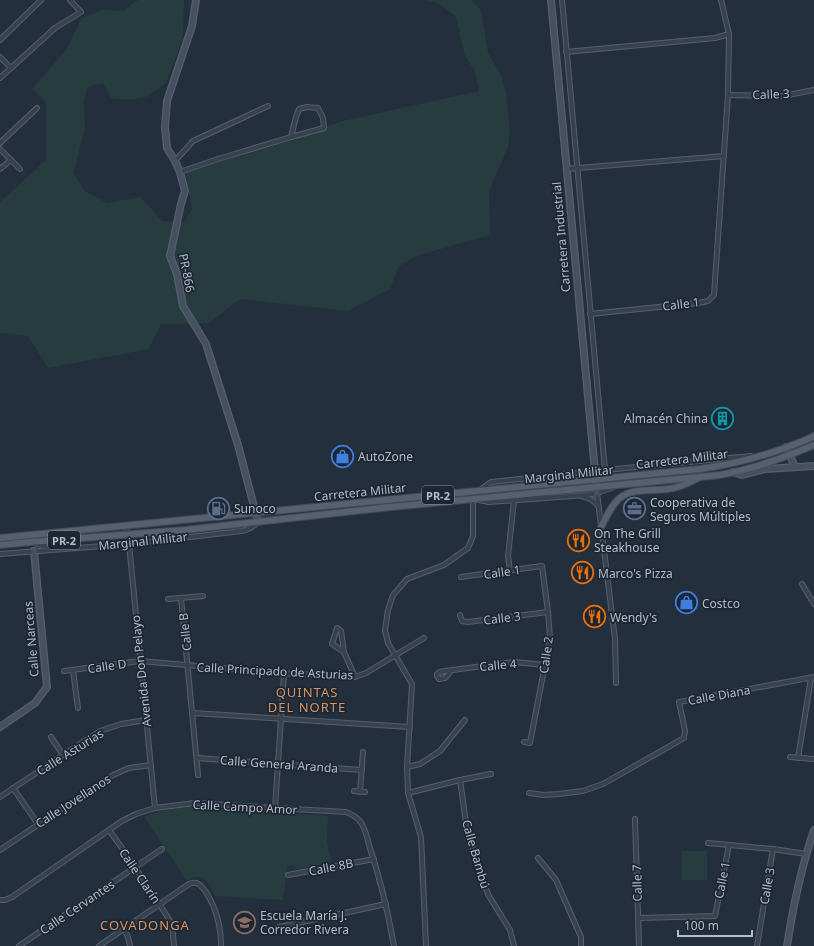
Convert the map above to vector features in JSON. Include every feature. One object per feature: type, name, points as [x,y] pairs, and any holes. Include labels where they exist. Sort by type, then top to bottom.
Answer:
[{"type":"main road","name":"Carretera Militar","points":[[0,538],[700,469],[722,466],[766,454],[814,436]]},
{"type":"main road","name":"Carretera Militar","points":[[0,545],[128,535],[473,499],[597,490],[622,485],[720,475],[752,468],[790,456],[814,445]]},
{"type":"main road","points":[[601,527],[616,502],[631,492],[670,489],[687,484],[700,477]]},
{"type":"street","points":[[0,40],[40,0]]},
{"type":"street","points":[[0,78],[55,28],[81,12],[70,0]]},
{"type":"street","name":"PR-866","points":[[196,0],[192,26],[167,101],[165,127],[167,148],[180,172],[185,191],[170,256],[177,274],[183,306],[206,344],[238,445],[258,522]]},
{"type":"street","name":"Carretera Industrial","points":[[551,0],[597,490]]},
{"type":"street","points":[[562,0],[605,470]]},
{"type":"street","name":"Calle 1","points":[[590,314],[698,303],[708,301],[714,295],[728,95],[729,34],[722,0]]},
{"type":"street","points":[[566,52],[715,38],[729,34]]},
{"type":"street","points":[[0,57],[11,68]]},
{"type":"street","name":"Calle 3","points":[[728,95],[783,96],[814,90]]},
{"type":"street","points":[[175,161],[193,142],[268,106]]},
{"type":"street","points":[[0,143],[37,108]]},
{"type":"street","points":[[180,172],[218,159],[324,128],[323,118],[318,108],[307,108],[300,110],[296,117],[291,137]]},
{"type":"street","points":[[0,148],[20,169]]},
{"type":"street","points":[[566,169],[724,156]]},
{"type":"street","points":[[0,169],[10,160]]},
{"type":"street","points":[[786,447],[794,467]]},
{"type":"street","name":"Marginal Militar","points":[[477,492],[491,482],[766,454]]},
{"type":"street","points":[[733,472],[742,475],[765,469],[814,466]]},
{"type":"street","points":[[597,490],[615,639],[616,683]]},
{"type":"street","name":"Marginal Militar","points":[[473,499],[489,502],[576,495],[597,490]]},
{"type":"street","points":[[576,495],[590,499],[595,502],[599,508]]},
{"type":"street","points":[[426,946],[421,837],[408,793],[407,768],[412,684],[388,643],[385,630],[388,610],[393,595],[407,579],[444,565],[468,548],[473,536],[473,499]]},
{"type":"street","points":[[510,570],[508,556],[514,500]]},
{"type":"street","name":"Marginal Militar","points":[[0,554],[129,544],[242,531],[254,527],[258,522]]},
{"type":"street","name":"Avenida Don Pelayo","points":[[126,526],[155,808]]},
{"type":"street","points":[[30,542],[54,549]]},
{"type":"street","name":"Calle Narceas","points":[[0,727],[35,703],[47,687],[34,551]]},
{"type":"street","name":"Calle 1","points":[[461,577],[542,566]]},
{"type":"street","name":"Calle 2","points":[[524,742],[530,743],[550,638],[542,566]]},
{"type":"street","points":[[802,584],[814,604]]},
{"type":"street","points":[[168,599],[203,596]]},
{"type":"street","name":"Calle B","points":[[181,598],[198,775]]},
{"type":"street","name":"Calle 3","points":[[460,615],[462,620],[468,622],[548,612]]},
{"type":"street","points":[[344,652],[332,644],[337,628],[341,631],[344,652],[355,677]]},
{"type":"street","name":"Calle Principado de Asturias","points":[[188,666],[284,674],[355,677],[366,674],[424,638]]},
{"type":"street","name":"Calle D","points":[[64,671],[140,661],[188,666]]},
{"type":"street","name":"Calle 4","points":[[452,670],[514,662],[545,665]]},
{"type":"street","name":"Calle D","points":[[73,670],[78,708]]},
{"type":"street","points":[[275,808],[284,674]]},
{"type":"street","name":"Calle Diana","points":[[529,793],[544,795],[559,794],[583,791],[603,784],[684,738],[685,731],[679,702],[812,678],[798,758]]},
{"type":"street","points":[[193,713],[410,728]]},
{"type":"street","name":"Calle Asturias","points":[[0,798],[100,731],[121,724],[146,720]]},
{"type":"street","points":[[407,768],[420,764],[440,751],[465,720]]},
{"type":"street","points":[[51,737],[63,755]]},
{"type":"street","points":[[354,791],[362,792],[363,752]]},
{"type":"street","points":[[790,757],[814,758]]},
{"type":"street","name":"Calle General Aranda","points":[[197,758],[362,770]]},
{"type":"street","name":"Calle Jovellanos","points":[[0,850],[113,775],[129,768],[151,765]]},
{"type":"street","points":[[408,793],[491,774]]},
{"type":"street","name":"Calle Bambú","points":[[460,780],[466,823],[480,875],[489,896],[510,930],[514,946]]},
{"type":"street","points":[[14,788],[38,824]]},
{"type":"street","name":"Calle Campo Amor","points":[[0,900],[5,900],[12,897],[122,822],[136,814],[155,808],[195,803],[346,812],[360,820],[364,827],[386,904],[394,946]]},
{"type":"street","name":"Calle 7","points":[[635,819],[638,946]]},
{"type":"street","name":"Calle Clarín","points":[[109,830],[172,924],[174,946]]},
{"type":"street","points":[[787,946],[792,913],[806,854],[812,844],[814,830]]},
{"type":"street","points":[[708,843],[729,844]]},
{"type":"street","name":"Calle 1","points":[[638,918],[715,916],[729,844],[806,854]]},
{"type":"street","name":"Calle Cervantes","points":[[19,946],[162,849]]},
{"type":"street","name":"Calle 3","points":[[757,946],[774,849]]},
{"type":"street","points":[[538,858],[556,880],[581,937],[581,946]]},
{"type":"street","name":"Calle 8B","points":[[288,875],[374,859]]},
{"type":"street","points":[[99,946],[189,884],[195,882],[200,884],[210,898],[219,924],[220,946]]},
{"type":"street","points":[[279,927],[386,904]]},
{"type":"street","points":[[124,930],[128,937],[130,946]]},
{"type":"green space","points":[[138,0],[184,0],[183,38],[166,83],[146,97],[128,100],[111,98],[103,83],[87,87],[84,102],[85,128],[73,173],[86,192],[107,203],[141,197],[162,221],[184,222],[192,209],[186,173],[343,121],[479,91],[475,71],[465,56],[456,16],[438,3],[425,0],[472,0],[481,10],[488,53],[501,75],[506,94],[510,131],[508,147],[489,191],[490,235],[419,255],[399,266],[390,289],[348,311],[240,299],[209,323],[161,324],[149,349],[48,368],[28,336],[0,333],[0,202],[46,160],[46,102],[32,89],[67,49],[81,19],[102,10],[123,11]]},
{"type":"green space","points":[[188,807],[328,816],[327,841],[331,862],[298,870],[295,866],[288,865],[283,900],[215,896],[208,883],[201,877],[193,878],[187,881],[144,817],[165,810]]},
{"type":"green space","points":[[682,851],[707,851],[707,880],[682,880]]},
{"type":"place","name":"Almacén China","points":[[723,418]]},
{"type":"place","name":"AutoZone","points":[[343,456]]},
{"type":"place","name":"Sunoco","points":[[218,508]]},
{"type":"place","name":"Cooperativa de Seguros Múltiples","points":[[635,509]]},
{"type":"place","name":"On The Grill Steakhouse","points":[[579,540]]},
{"type":"place","name":"Marco's Pizza","points":[[582,573]]},
{"type":"place","name":"Costco","points":[[686,603]]},
{"type":"place","name":"Wendy's","points":[[595,617]]},
{"type":"place","name":"Escuela María J. Corredor Rivera","points":[[244,922]]},
{"type":"district","name":"QUINTAS DEL NORTE","points":[[307,700]]},
{"type":"district","name":"COVADONGA","points":[[145,925]]}]
